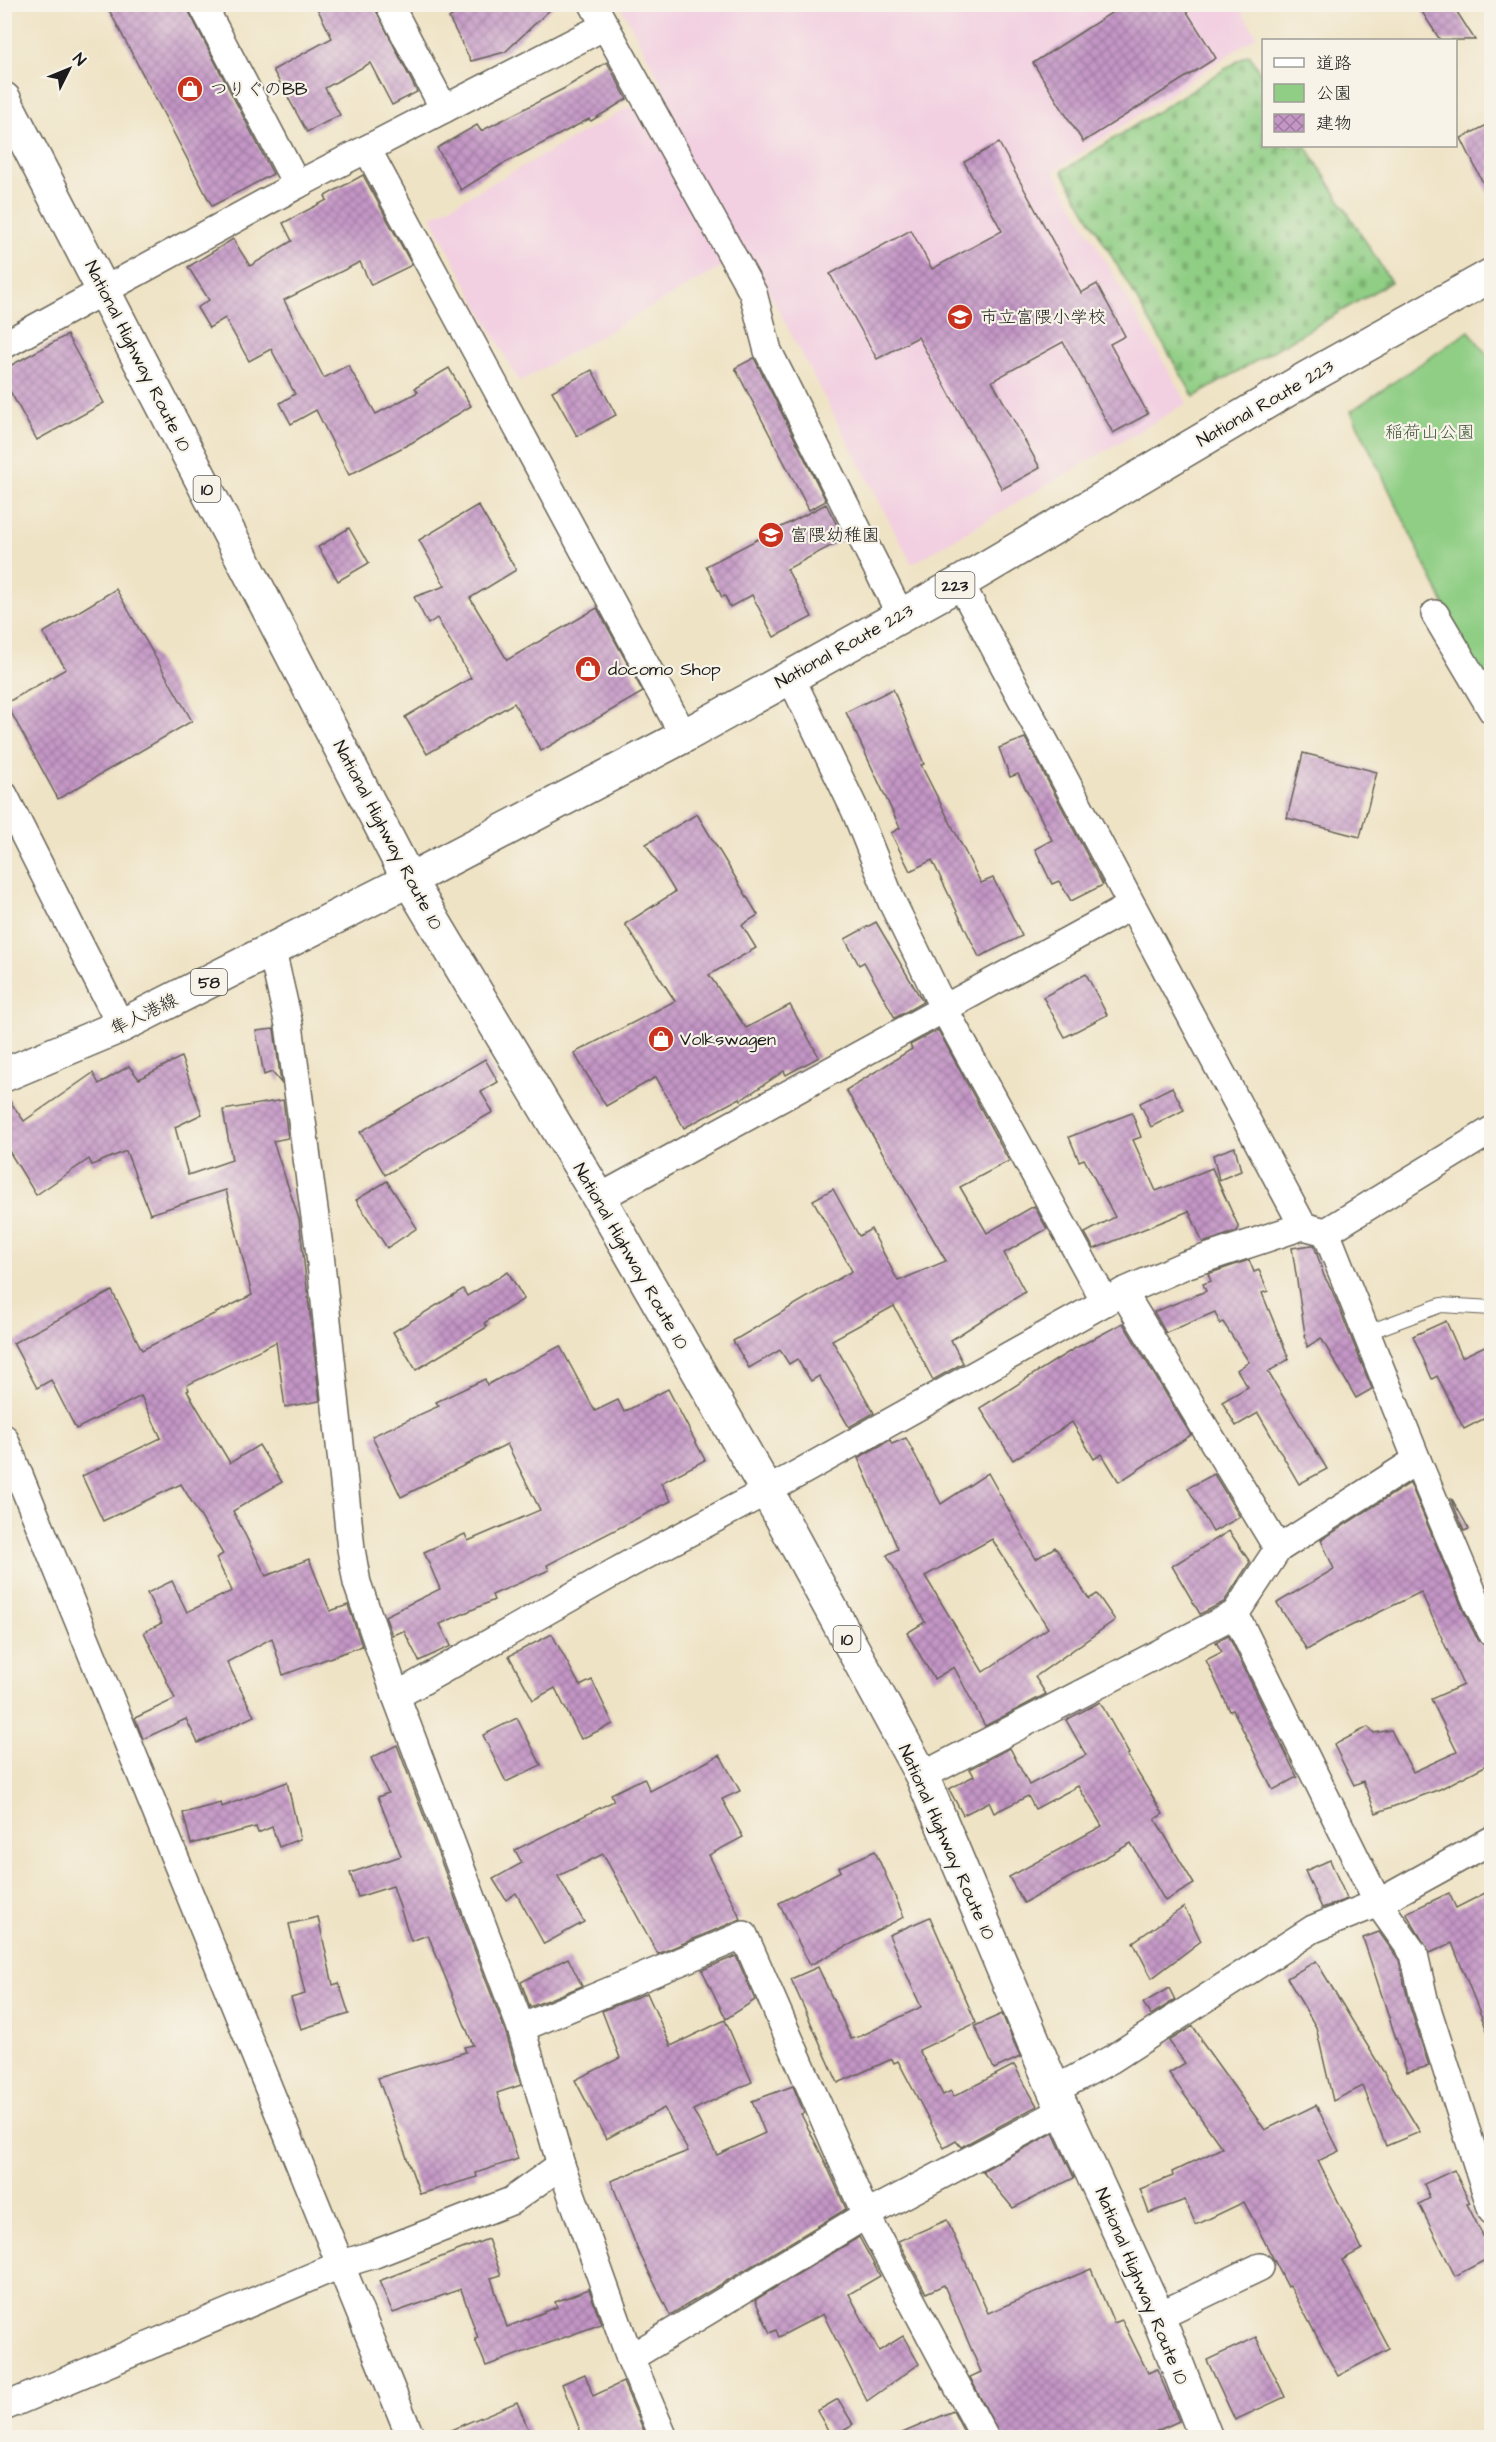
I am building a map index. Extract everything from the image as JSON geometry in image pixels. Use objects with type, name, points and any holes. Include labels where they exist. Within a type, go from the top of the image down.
[{"type":"main road","name":"National Highway Route 10","points":[[4,99],[409,880],[598,1198],[767,1491],[922,1776],[1059,2100],[1158,2316],[1206,2438]]},
{"type":"main road","name":"National Route 223","points":[[409,880],[684,736],[960,582],[1307,378],[1491,275]]},
{"type":"main road","name":"隼人港線","points":[[4,1075],[121,1026],[409,880]]},
{"type":"street","points":[[202,4],[297,185]]},
{"type":"street","points":[[389,4],[444,110]]},
{"type":"street","points":[[4,345],[297,185],[444,110],[599,15],[753,293],[768,351],[900,614]]},
{"type":"street","points":[[367,149],[684,736]]},
{"type":"street","points":[[960,582],[1131,906],[1314,1229],[1366,1333],[1491,1633]]},
{"type":"street","points":[[1436,614],[1491,710]]},
{"type":"street","points":[[790,676],[855,810],[891,900],[944,1009],[1114,1297],[1278,1549]]},
{"type":"street","points":[[4,795],[121,1026]]},
{"type":"street","points":[[598,1198],[1131,906]]},
{"type":"street","points":[[272,951],[289,1025],[318,1243],[357,1583],[396,1696],[521,2028],[561,2164],[630,2358],[664,2438]]},
{"type":"street","points":[[396,1696],[633,1562],[767,1491],[1114,1297],[1185,1265],[1314,1229],[1491,1130]]},
{"type":"street","points":[[4,1438],[411,2438]]},
{"type":"street","points":[[922,1776],[1235,1614],[1278,1549],[1417,1460]]},
{"type":"street","points":[[1235,1614],[1378,1903],[1414,1954],[1424,1999],[1491,2211]]},
{"type":"street","points":[[630,2358],[1059,2100],[1112,2059],[1313,1929],[1378,1903],[1491,1840]]},
{"type":"street","points":[[521,2028],[744,1935],[866,2215],[985,2438]]},
{"type":"street","points":[[4,2407],[342,2264],[375,2254],[511,2201],[561,2164]]},
{"type":"street","points":[[1158,2316],[1260,2267]]},
{"type":"lane","points":[[1366,1333],[1442,1305],[1491,1308]]},
{"type":"shaded area","name":"市立富隈小学校","points":[[1237,4],[1257,36],[1054,171],[1187,403],[912,564],[748,252],[519,382],[431,217],[664,88],[620,5]]},
{"type":"green space","points":[[1249,54],[1262,76],[1262,147],[1307,147],[1391,282],[1194,397],[1062,171]]},
{"type":"green space","name":"稲荷山公園","points":[[1469,331],[1491,360],[1491,701],[1351,411]]},
{"type":"building","name":"つりぐのBB","points":[[106,4],[185,4],[273,174],[212,206]]},
{"type":"building","points":[[315,4],[373,4],[417,92],[392,105],[370,63],[325,88],[340,115],[307,132],[273,70],[332,38]]},
{"type":"building","points":[[469,4],[556,4],[505,52],[471,61],[449,18]]},
{"type":"building","points":[[1125,4],[1182,4],[1216,58],[1083,142],[1033,63]]},
{"type":"building","points":[[1417,4],[1452,4],[1475,40],[1439,39]]},
{"type":"building","points":[[607,62],[627,99],[591,121],[589,119],[501,165],[461,190],[437,148],[477,125],[481,131],[565,88]]},
{"type":"building","points":[[1491,123],[1491,199],[1461,138]]},
{"type":"building","points":[[999,143],[1081,293],[1097,284],[1125,336],[1110,344],[1148,414],[1113,433],[1063,342],[992,381],[1040,468],[1002,489],[918,337],[877,359],[830,274],[911,230],[932,269],[1002,231],[964,162]]},
{"type":"building","points":[[363,175],[412,265],[371,285],[360,262],[284,300],[324,378],[348,365],[376,414],[418,392],[415,388],[449,368],[471,406],[413,442],[349,475],[316,410],[291,424],[280,403],[295,394],[271,349],[249,361],[225,318],[209,328],[197,308],[209,300],[188,267],[233,239],[250,266],[292,241],[283,223],[327,200],[325,196]]},
{"type":"building","points":[[67,335],[104,403],[37,440],[4,380],[4,369]]},
{"type":"building","points":[[754,358],[826,501],[809,510],[735,368]]},
{"type":"building","points":[[592,370],[616,415],[577,436],[552,391]]},
{"type":"building","points":[[826,504],[844,539],[787,569],[812,617],[774,637],[752,595],[730,607],[725,596],[722,597],[706,566]]},
{"type":"building","points":[[478,505],[516,570],[470,598],[507,660],[597,608],[643,692],[541,751],[514,703],[427,754],[405,717],[471,678],[437,618],[428,624],[414,597],[445,586],[419,540]]},
{"type":"building","points":[[349,528],[369,563],[338,581],[318,547]]},
{"type":"building","points":[[116,589],[192,721],[58,799],[6,703],[66,669],[43,633]]},
{"type":"building","points":[[893,689],[924,764],[921,765],[981,883],[993,878],[1022,936],[979,957],[932,860],[910,871],[891,833],[900,828],[846,712]]},
{"type":"building","points":[[1025,738],[1103,885],[1071,901],[1059,881],[1052,884],[1035,849],[1052,840],[1018,774],[1010,777],[999,748]]},
{"type":"building","points":[[1303,753],[1377,772],[1360,837],[1287,818]]},
{"type":"building","points":[[697,814],[758,915],[742,925],[756,948],[709,975],[746,1028],[790,1005],[819,1057],[786,1075],[784,1071],[741,1100],[740,1098],[684,1128],[656,1077],[606,1106],[574,1053],[675,1001],[625,924],[675,892],[646,844]]},
{"type":"building","points":[[876,922],[923,1002],[895,1018],[864,962],[859,965],[845,939]]},
{"type":"building","points":[[1086,974],[1107,1015],[1065,1037],[1043,997]]},
{"type":"building","points":[[274,1029],[281,1083],[272,1072],[264,1075],[256,1031]]},
{"type":"building","points":[[938,1030],[1009,1161],[960,1187],[987,1233],[1034,1206],[1047,1229],[1004,1253],[1025,1292],[951,1340],[963,1363],[933,1380],[894,1306],[832,1340],[874,1413],[849,1427],[819,1376],[811,1381],[797,1359],[789,1364],[780,1350],[749,1368],[733,1341],[852,1271],[813,1200],[833,1189],[859,1236],[871,1229],[898,1281],[946,1261],[846,1090],[912,1049],[910,1045]]},
{"type":"building","points":[[181,1057],[202,1114],[175,1127],[188,1175],[232,1160],[223,1110],[283,1100],[288,1138],[273,1141],[299,1219],[320,1401],[285,1407],[276,1342],[187,1385],[189,1390],[187,1391],[230,1463],[259,1445],[282,1482],[233,1511],[266,1576],[309,1559],[330,1611],[348,1605],[362,1646],[283,1675],[272,1638],[227,1662],[254,1716],[198,1743],[186,1719],[143,1739],[135,1718],[175,1699],[144,1632],[162,1623],[147,1593],[172,1581],[187,1612],[232,1591],[216,1558],[223,1554],[181,1484],[103,1521],[82,1476],[161,1438],[141,1396],[76,1429],[51,1380],[37,1388],[13,1343],[112,1291],[142,1350],[252,1295],[226,1190],[150,1214],[126,1151],[92,1165],[89,1159],[36,1195],[4,1143],[4,1093],[24,1121],[93,1073],[99,1084],[129,1066],[139,1079]]},
{"type":"building","points":[[485,1059],[498,1082],[481,1092],[493,1112],[385,1175],[360,1132]]},
{"type":"building","points":[[1172,1087],[1184,1110],[1151,1127],[1140,1103]]},
{"type":"building","points":[[1132,1113],[1141,1137],[1133,1140],[1156,1191],[1212,1168],[1239,1228],[1237,1231],[1203,1243],[1189,1211],[1094,1249],[1085,1233],[1115,1217],[1084,1159],[1079,1161],[1069,1137]]},
{"type":"building","points":[[1235,1147],[1241,1171],[1219,1180],[1213,1155]]},
{"type":"building","points":[[387,1181],[417,1228],[387,1248],[356,1200]]},
{"type":"building","points":[[1314,1245],[1324,1276],[1372,1389],[1356,1398],[1321,1338],[1307,1347],[1292,1248]]},
{"type":"building","points":[[1249,1260],[1254,1272],[1259,1270],[1268,1291],[1262,1293],[1289,1359],[1268,1372],[1327,1469],[1299,1484],[1258,1413],[1236,1426],[1222,1402],[1248,1387],[1237,1370],[1249,1362],[1223,1322],[1220,1324],[1215,1312],[1166,1333],[1154,1312],[1206,1291],[1203,1284],[1211,1281],[1208,1274]]},
{"type":"building","points":[[508,1272],[524,1299],[484,1323],[487,1327],[416,1370],[393,1332],[463,1289],[467,1296]]},
{"type":"building","points":[[1446,1321],[1462,1357],[1491,1343],[1491,1415],[1464,1429],[1437,1376],[1432,1379],[1413,1336]]},
{"type":"building","points":[[1123,1323],[1191,1435],[1119,1482],[1102,1454],[1094,1459],[1072,1422],[1013,1460],[980,1408],[1072,1350]]},
{"type":"building","points":[[560,1346],[595,1411],[618,1400],[624,1412],[668,1389],[705,1460],[661,1483],[671,1501],[547,1565],[549,1570],[492,1595],[494,1600],[440,1624],[451,1646],[419,1661],[404,1631],[392,1635],[385,1616],[440,1589],[424,1552],[465,1534],[468,1541],[540,1510],[507,1444],[401,1497],[372,1436],[439,1406],[436,1402],[485,1379],[487,1385]]},
{"type":"building","points":[[906,1438],[941,1504],[988,1473],[1036,1559],[1055,1547],[1089,1599],[1097,1594],[1115,1620],[1035,1677],[1046,1694],[985,1726],[954,1667],[934,1679],[907,1633],[925,1622],[887,1555],[898,1549],[858,1458],[890,1440],[892,1444]],"holes":[[[992,1539],[1048,1628],[983,1672],[925,1576]]]},
{"type":"building","points":[[1214,1474],[1240,1517],[1213,1532],[1188,1488]]},
{"type":"building","points":[[1410,1483],[1464,1612],[1478,1640],[1487,1647],[1491,1658],[1491,1763],[1440,1789],[1376,1813],[1363,1781],[1354,1785],[1334,1745],[1368,1727],[1374,1733],[1391,1730],[1413,1772],[1457,1752],[1431,1699],[1463,1685],[1421,1592],[1330,1636],[1307,1650],[1277,1603],[1334,1569],[1321,1540]]},
{"type":"building","points":[[1452,1499],[1469,1529],[1464,1531]]},
{"type":"building","points":[[1229,1531],[1250,1562],[1224,1602],[1200,1614],[1172,1566]]},
{"type":"building","points":[[552,1634],[580,1686],[592,1680],[613,1724],[581,1739],[555,1688],[533,1700],[509,1656]]},
{"type":"building","points":[[1228,1635],[1297,1777],[1273,1790],[1233,1710],[1230,1711],[1206,1660],[1222,1652],[1216,1642]]},
{"type":"building","points":[[1100,1702],[1129,1754],[1127,1755],[1163,1814],[1155,1819],[1194,1884],[1165,1901],[1131,1843],[1024,1903],[1009,1877],[1102,1826],[1078,1786],[1035,1809],[1028,1796],[994,1813],[989,1802],[963,1815],[949,1789],[974,1776],[970,1769],[1010,1748],[1029,1785],[1086,1755],[1066,1720]]},
{"type":"building","points":[[517,1718],[541,1765],[506,1782],[483,1735]]},
{"type":"building","points":[[397,1745],[506,2033],[521,2085],[497,2093],[518,2159],[476,2173],[477,2177],[420,2194],[378,2078],[466,2052],[464,2047],[473,2045],[428,1935],[411,1941],[393,1886],[358,1897],[350,1873],[401,1856],[378,1797],[388,1793],[371,1758]]},
{"type":"building","points":[[720,1755],[740,1791],[722,1799],[743,1837],[709,1855],[741,1919],[658,1954],[603,1854],[558,1876],[584,1922],[544,1944],[516,1893],[506,1900],[493,1879],[522,1863],[515,1850],[614,1801],[611,1794],[644,1778],[650,1791]]},
{"type":"building","points":[[287,1782],[300,1839],[279,1847],[272,1827],[258,1833],[256,1827],[191,1844],[183,1813],[221,1803],[222,1807]]},
{"type":"building","points":[[875,1851],[904,1917],[810,1965],[779,1903],[841,1871],[839,1867]]},
{"type":"building","points":[[1330,1860],[1347,1899],[1322,1908],[1305,1871]]},
{"type":"building","points":[[1491,1890],[1490,2038],[1452,1943],[1430,1953],[1406,1913],[1449,1893],[1456,1908]]},
{"type":"building","points":[[1184,1907],[1201,1941],[1152,1978],[1133,1942]]},
{"type":"building","points":[[318,1917],[333,1985],[339,1983],[349,2014],[301,2029],[291,1998],[305,1994],[289,1924]]},
{"type":"building","points":[[930,1917],[976,2023],[919,2050],[943,2095],[951,2091],[953,2097],[1014,2065],[1037,2106],[961,2147],[956,2141],[944,2148],[898,2061],[894,2063],[892,2059],[838,2083],[791,1979],[818,1967],[851,2039],[861,2036],[921,2007],[889,1935]]},
{"type":"building","points":[[1379,1932],[1399,1960],[1409,2004],[1429,2066],[1407,2072],[1363,1938]]},
{"type":"building","points":[[736,1956],[755,2000],[726,2019],[702,1970]]},
{"type":"building","points":[[568,1958],[582,1986],[530,2007],[521,1982]]},
{"type":"building","points":[[1316,1961],[1420,2132],[1386,2146],[1363,2086],[1333,2101],[1316,2027],[1287,1978]]},
{"type":"building","points":[[1169,1988],[1175,2000],[1151,2015],[1143,2003]]},
{"type":"building","points":[[647,1993],[671,2046],[725,2020],[752,2082],[693,2110],[717,2155],[765,2133],[752,2101],[793,2086],[804,2113],[801,2114],[846,2209],[670,2315],[637,2248],[611,2181],[688,2151],[664,2108],[606,2139],[575,2080],[620,2058],[602,2011]]},
{"type":"building","points":[[1002,2014],[1020,2057],[994,2069],[975,2026]]},
{"type":"building","points":[[1193,2026],[1201,2041],[1265,2130],[1316,2105],[1339,2151],[1318,2161],[1362,2249],[1342,2260],[1389,2349],[1338,2376],[1244,2202],[1196,2225],[1185,2200],[1149,2213],[1140,2189],[1173,2176],[1172,2172],[1222,2148],[1169,2073],[1185,2063],[1169,2041]]},
{"type":"building","points":[[1053,2133],[1074,2178],[1013,2208],[982,2171]]},
{"type":"building","points":[[1454,2170],[1470,2203],[1467,2204],[1491,2252],[1491,2257],[1455,2276],[1419,2204],[1430,2198],[1424,2184]]},
{"type":"building","points":[[947,2220],[988,2313],[1091,2269],[1114,2323],[1122,2320],[1148,2373],[1157,2369],[1179,2421],[1141,2438],[1001,2438],[970,2377],[981,2372],[944,2285],[926,2293],[898,2241]]},
{"type":"building","points":[[859,2237],[880,2276],[849,2294],[879,2351],[903,2336],[919,2364],[867,2401],[823,2314],[779,2337],[776,2330],[770,2333],[755,2300]]},
{"type":"building","points":[[488,2239],[501,2275],[491,2278],[507,2327],[557,2307],[555,2302],[589,2289],[601,2324],[486,2366],[475,2339],[478,2338],[461,2289],[393,2313],[379,2281]]},
{"type":"building","points":[[1256,2337],[1285,2397],[1235,2420],[1207,2360]]},
{"type":"building","points":[[585,2374],[593,2396],[623,2382],[647,2438],[583,2438],[562,2384]]},
{"type":"building","points":[[838,2399],[853,2424],[832,2437],[817,2411]]},
{"type":"building","points":[[517,2402],[532,2438],[434,2438],[434,2437]]},
{"type":"building","points":[[953,2411],[967,2438],[891,2438]]},
{"type":"place","name":"つりぐのBB","points":[[190,89]]},
{"type":"place","name":"市立富隈小学校","points":[[960,317]]},
{"type":"place","name":"富隈幼稚園","points":[[771,535]]},
{"type":"place","name":"docomo Shop","points":[[588,669]]},
{"type":"place","name":"Volkswagen","points":[[661,1039]]}]
